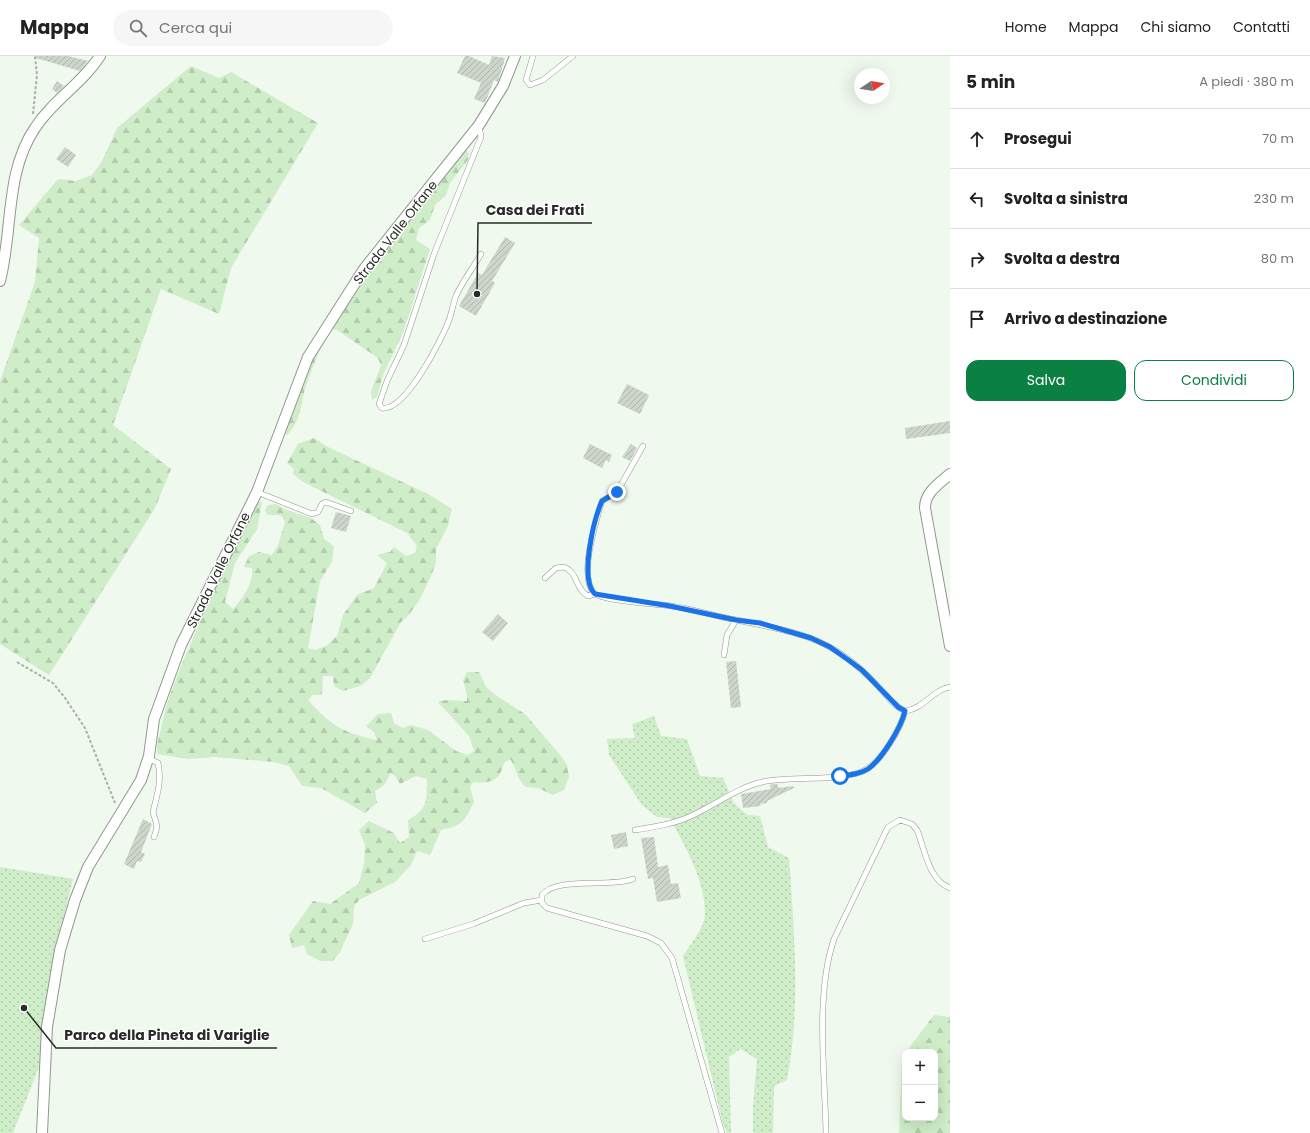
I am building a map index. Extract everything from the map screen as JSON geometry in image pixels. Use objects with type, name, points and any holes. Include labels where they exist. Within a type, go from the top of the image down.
[{"type":"street","points":[[0,280],[8,244],[14,177],[23,147],[35,127],[52,105],[90,71],[100,56]]},
{"type":"street","name":"Strada Valle Orfane","points":[[42,1133],[47,1027],[60,950],[75,900],[88,867],[141,780],[148,758],[154,718],[181,646],[257,492],[308,357],[364,268],[479,126],[503,86],[515,56]]},
{"type":"street","points":[[950,474],[928,494],[925,500],[925,508],[950,646]]},
{"type":"lane","points":[[533,56],[526,76],[526,80],[530,85],[543,80],[573,56]]},
{"type":"lane","points":[[479,126],[482,137],[434,254],[404,345],[381,395],[379,404],[382,408],[392,407],[410,390],[439,343],[449,320],[456,296],[481,254]]},
{"type":"lane","points":[[595,594],[590,588],[587,566],[600,507],[602,501],[617,492],[643,446]]},
{"type":"lane","points":[[257,492],[312,514],[318,512],[322,504],[326,502],[351,511]]},
{"type":"lane","points":[[545,578],[556,568],[564,567],[572,572],[582,593],[588,596],[595,594],[670,606],[736,620],[760,623],[811,638],[830,647],[862,670],[898,707],[905,711],[915,709],[938,692],[950,687]]},
{"type":"lane","points":[[724,655],[727,635],[736,620]]},
{"type":"lane","points":[[635,830],[690,817],[740,789],[760,782],[780,778],[851,775],[867,769],[884,752],[899,728],[905,711]]},
{"type":"lane","points":[[148,758],[158,763],[160,775],[160,788],[153,812],[157,821],[157,828],[154,837]]},
{"type":"lane","points":[[826,1133],[824,992],[828,956],[834,939],[888,827],[900,820],[912,824],[917,830],[935,876],[942,884],[950,888]]},
{"type":"lane","points":[[633,879],[619,883],[557,886],[545,891],[542,894],[542,900],[544,906],[548,908],[647,936],[661,943],[668,949],[678,975],[722,1133]]},
{"type":"lane","points":[[425,939],[473,924],[524,903],[542,900]]},
{"type":"path","points":[[35,127],[33,118],[37,75],[36,56]]},
{"type":"path","points":[[17,662],[53,684],[65,698],[84,728],[112,799],[122,812]]},
{"type":"green space","points":[[191,66],[219,78],[231,72],[318,123],[231,268],[219,314],[161,289],[113,425],[171,469],[155,508],[49,675],[0,644],[0,381],[35,282],[39,238],[19,225],[58,179],[76,181],[92,175],[102,161],[117,128]]},
{"type":"green space","points":[[465,150],[469,153],[468,160],[450,183],[446,195],[435,205],[430,220],[419,228],[416,240],[430,249],[403,333],[383,375],[377,397],[372,400],[371,391],[381,366],[378,358],[337,330],[332,329],[312,368],[297,421],[287,435],[284,434],[308,369],[329,329],[366,276]]},
{"type":"green space","points":[[314,438],[328,447],[428,494],[452,509],[448,526],[436,549],[436,563],[420,599],[408,616],[401,622],[370,678],[362,685],[343,691],[334,686],[333,676],[323,676],[322,695],[313,695],[308,700],[331,722],[346,731],[377,740],[374,732],[366,726],[378,714],[391,713],[394,723],[403,728],[411,725],[428,730],[456,751],[468,755],[474,751],[469,736],[438,702],[448,700],[467,701],[467,694],[463,680],[467,672],[479,672],[486,687],[525,714],[561,756],[567,765],[569,777],[564,790],[553,795],[538,788],[526,787],[519,778],[510,759],[504,763],[500,774],[494,780],[489,782],[474,782],[470,786],[474,802],[462,822],[441,830],[430,855],[417,851],[411,865],[395,882],[359,900],[354,906],[353,924],[340,952],[333,961],[320,961],[307,954],[304,945],[292,948],[289,935],[313,901],[330,904],[359,883],[364,864],[365,845],[359,830],[369,821],[394,833],[400,843],[409,837],[408,820],[420,812],[423,808],[427,793],[427,779],[416,776],[400,784],[391,773],[384,785],[375,791],[377,803],[365,813],[321,788],[302,786],[289,766],[274,762],[215,757],[188,759],[157,754],[157,745],[167,703],[179,671],[209,601],[257,502],[262,502],[257,529],[235,563],[225,602],[233,609],[250,585],[252,568],[244,567],[249,556],[259,552],[272,555],[278,545],[285,522],[281,515],[267,515],[265,510],[268,505],[276,504],[287,510],[311,518],[320,525],[324,539],[334,546],[332,562],[320,581],[308,648],[315,650],[326,646],[337,636],[343,615],[357,595],[374,588],[387,563],[377,555],[390,552],[394,547],[406,556],[415,553],[417,546],[407,533],[303,482],[293,474],[294,469],[287,463],[298,444]]},
{"type":"green space","points":[[654,716],[661,736],[687,739],[700,776],[723,778],[734,803],[747,815],[760,816],[768,847],[789,858],[795,969],[794,1025],[787,1080],[774,1086],[773,1133],[753,1133],[753,1106],[757,1059],[740,1049],[729,1057],[731,1133],[727,1133],[723,1124],[683,956],[702,925],[705,915],[702,890],[698,877],[688,852],[670,818],[657,817],[642,805],[609,755],[607,739],[635,738],[632,724]]},
{"type":"green space","points":[[0,867],[73,879],[56,949],[39,1067],[13,1133],[0,1133]]},
{"type":"green space","points":[[934,1015],[950,1017],[950,1133],[899,1133],[902,1057],[902,1121],[938,1121],[938,1049],[908,1049]]},
{"type":"building","points":[[36,56],[68,56],[88,61],[80,71],[36,58]]},
{"type":"building","points":[[465,56],[469,56],[489,65],[492,56],[505,58],[498,82],[494,80],[485,103],[474,99],[481,83],[457,73]]},
{"type":"building","points":[[57,81],[64,86],[57,93],[52,89]]},
{"type":"building","points":[[65,147],[76,155],[68,167],[56,159]]},
{"type":"building","points":[[505,237],[515,243],[492,281],[495,283],[476,316],[459,306],[478,273],[482,275]]},
{"type":"building","points":[[627,384],[649,395],[640,414],[617,403]]},
{"type":"building","points":[[950,421],[950,433],[906,439],[905,428]]},
{"type":"building","points":[[590,444],[612,455],[609,462],[606,460],[602,468],[583,458]]},
{"type":"building","points":[[631,444],[637,448],[630,461],[622,457]]},
{"type":"building","points":[[336,512],[351,516],[346,532],[331,528]]},
{"type":"building","points":[[498,614],[508,623],[493,641],[482,632]]},
{"type":"building","points":[[736,661],[741,707],[731,708],[726,662]]},
{"type":"building","points":[[777,784],[779,788],[793,786],[794,788],[767,801],[767,803],[760,804],[761,806],[743,808],[741,794],[771,789],[770,785]]},
{"type":"building","points":[[143,819],[152,824],[141,852],[145,854],[141,862],[137,861],[134,869],[124,864]]},
{"type":"building","points":[[626,832],[628,846],[614,849],[611,835]]},
{"type":"building","points":[[654,837],[658,867],[668,865],[671,884],[678,883],[681,898],[657,902],[653,878],[648,879],[641,838]]},
{"type":"place","name":"Casa dei Frati","points":[[477,294]]},
{"type":"place","name":"Parco della Pineta di Variglie","points":[[24,1008]]},
{"type":"route","points":[[617,492],[612,497],[602,501],[593,533],[587,566],[588,580],[593,593],[604,597],[701,611],[736,620],[760,623],[811,638],[830,647],[862,670],[898,707],[905,711],[899,728],[884,752],[874,764],[859,773],[840,776]]}]
